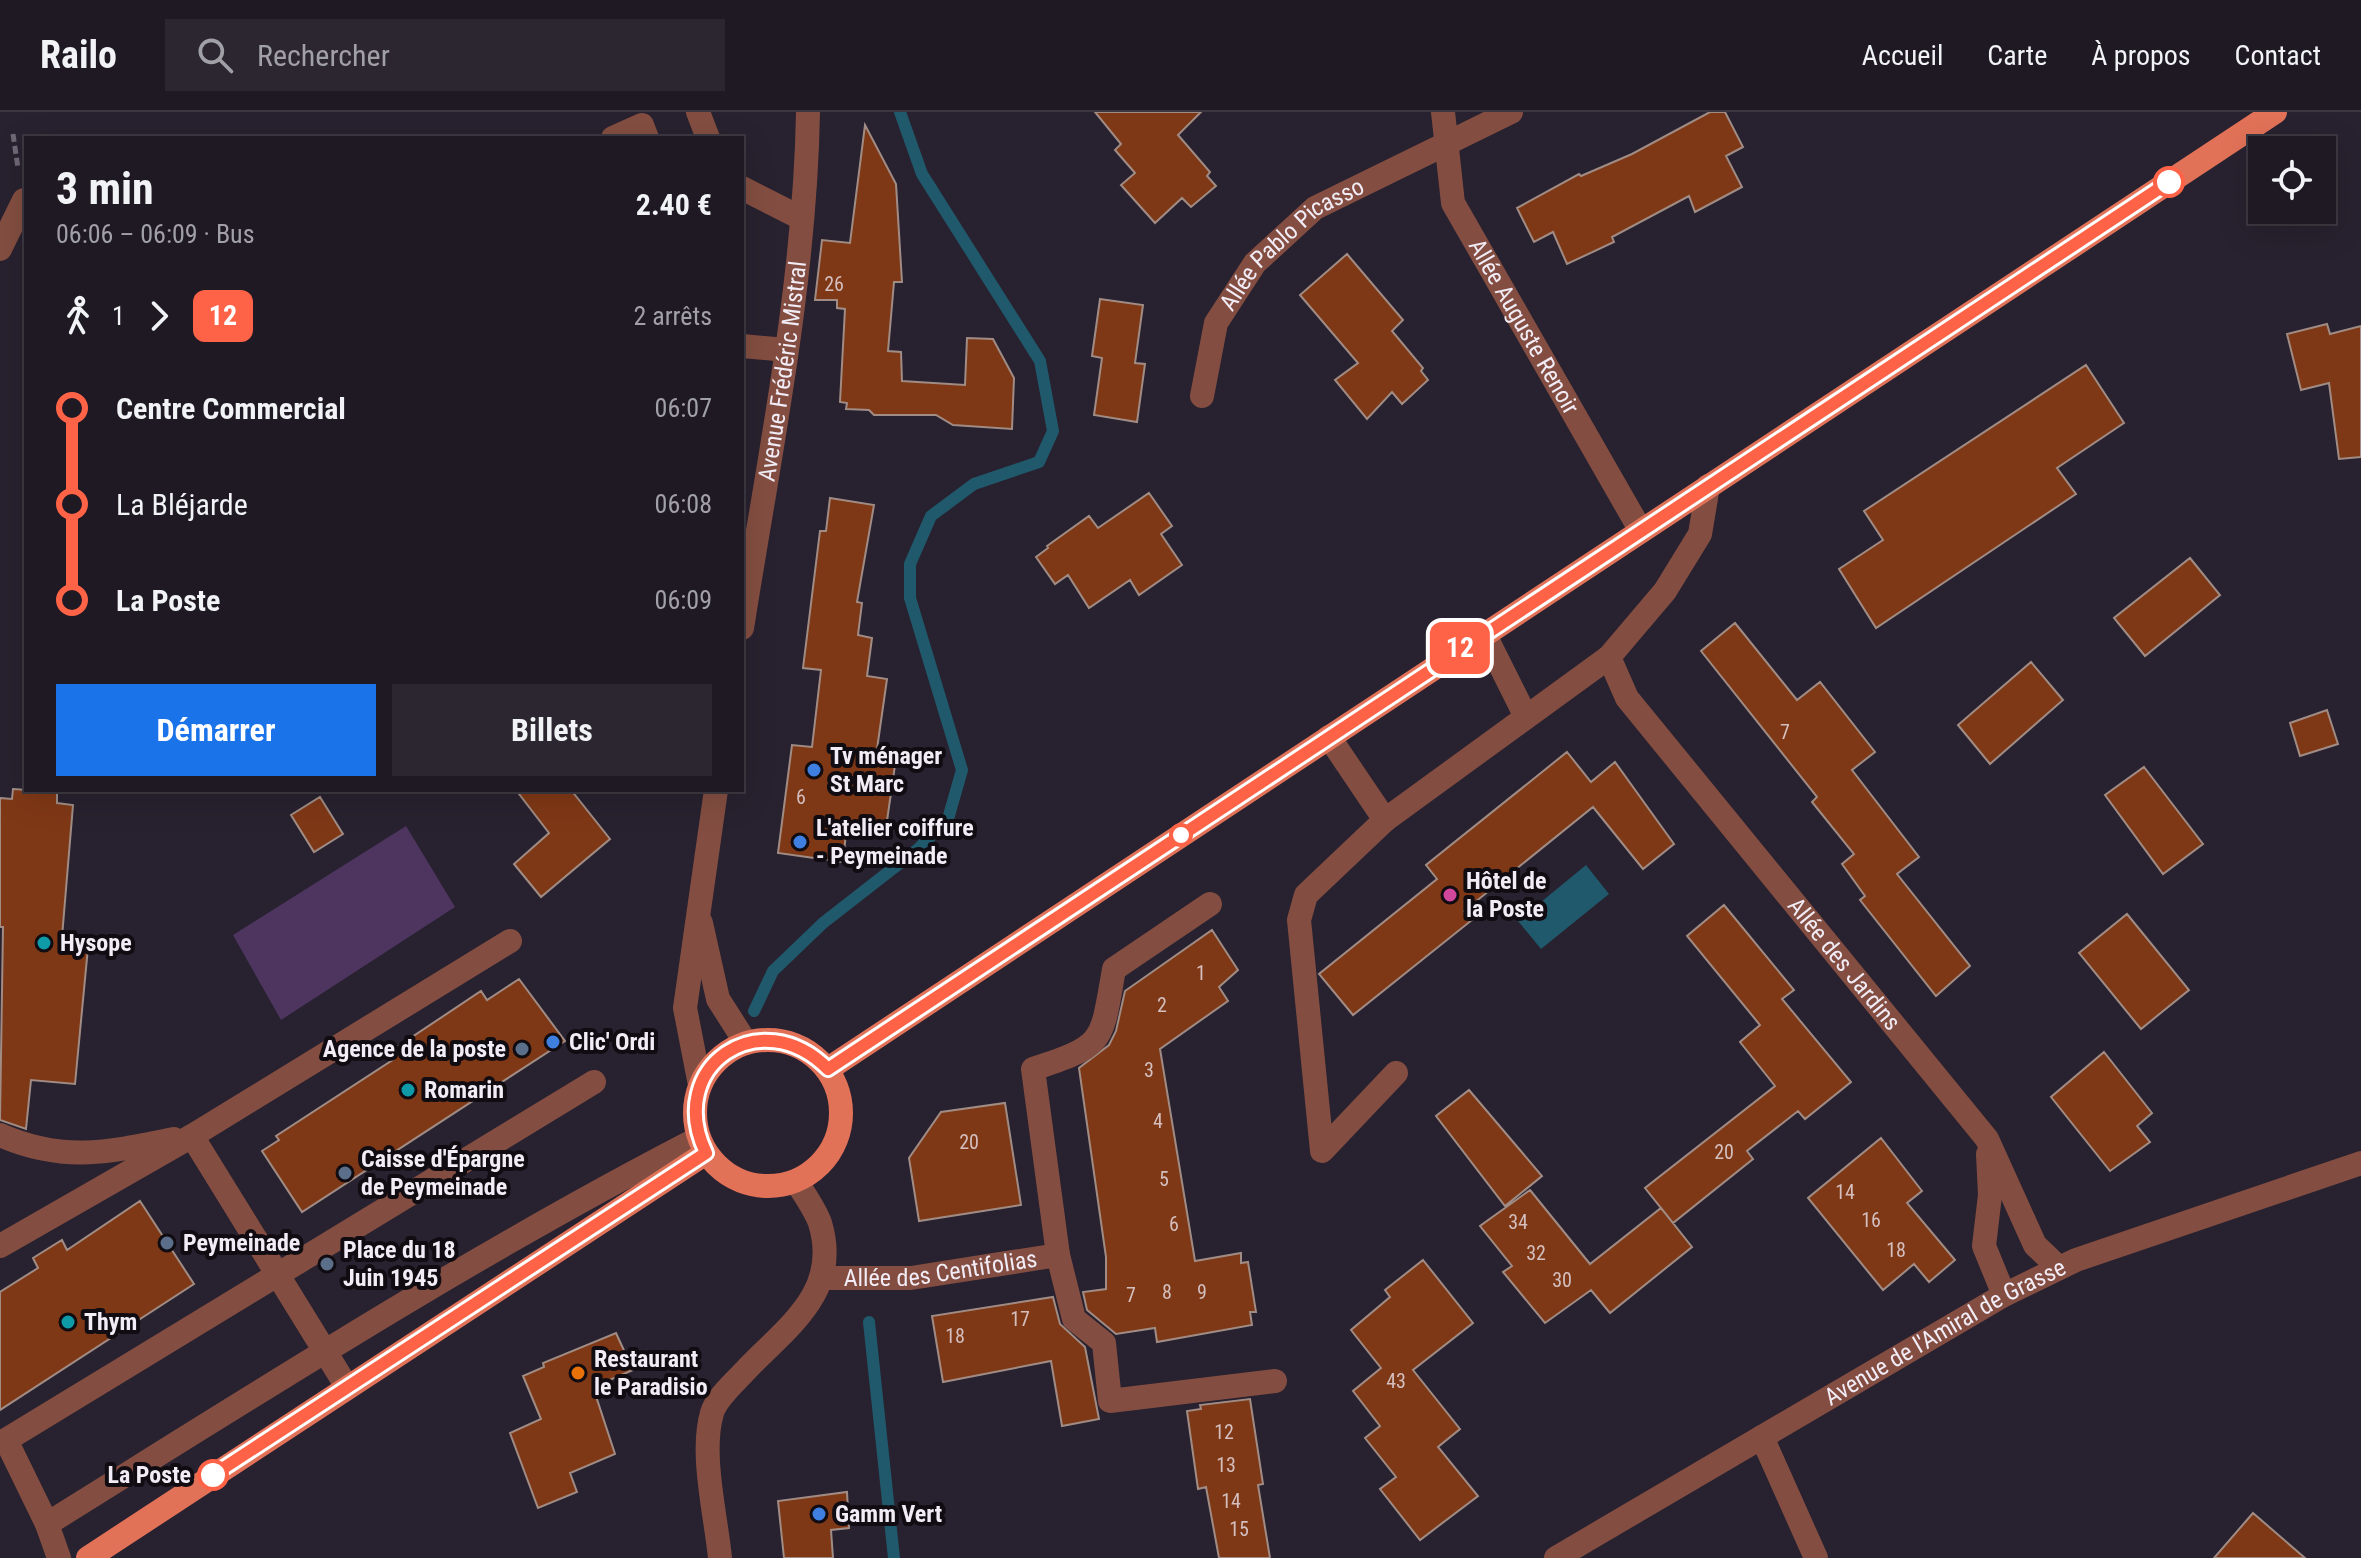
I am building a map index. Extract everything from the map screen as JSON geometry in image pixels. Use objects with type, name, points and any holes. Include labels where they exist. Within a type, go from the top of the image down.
[{"type":"main road","points":[[828,1069],[2275,112]]},
{"type":"main road","points":[[769,1039],[791,1043],[812,1053],[828,1069],[838,1089],[842,1111],[839,1133],[823,1161],[796,1181],[772,1186],[746,1183],[723,1171],[702,1145],[694,1120],[700,1085],[718,1059],[746,1043],[769,1039]]},
{"type":"main road","points":[[88,1558],[347,1387],[702,1145]]},
{"type":"street","points":[[698,112],[707,136]]},
{"type":"street","name":"Avenue Frédéric Mistral","points":[[744,615],[786,350],[801,218],[808,112]]},
{"type":"street","name":"Allée Auguste Renoir","points":[[1443,112],[1453,203],[1641,531]]},
{"type":"street","name":"Allée Pablo Picasso","points":[[1202,396],[1216,323],[1255,263],[1315,208],[1511,112]]},
{"type":"street","points":[[617,136],[642,125],[646,136]]},
{"type":"street","points":[[744,189],[801,218]]},
{"type":"street","points":[[0,249],[24,200]]},
{"type":"street","points":[[744,346],[786,350]]},
{"type":"street","points":[[1396,1073],[1322,1151],[1299,920],[1306,895],[1385,820],[1609,657],[1665,591],[1700,534],[1708,486]]},
{"type":"street","points":[[1484,633],[1526,717]]},
{"type":"street","name":"Allée des Jardins","points":[[1609,657],[1627,698],[1987,1139],[2035,1245],[2059,1268]]},
{"type":"street","points":[[1329,737],[1385,820]]},
{"type":"street","points":[[700,1085],[685,1008],[716,792]]},
{"type":"street","name":"Allée des Centifolias","points":[[1210,904],[1114,969],[1104,1028],[1084,1052],[1033,1069],[1058,1255],[1074,1319],[1104,1343],[1110,1401],[1275,1381]]},
{"type":"street","points":[[698,907],[718,999],[746,1043]]},
{"type":"street","points":[[0,1246],[192,1136],[510,941]]},
{"type":"street","points":[[59,1558],[47,1524],[3,1435],[276,1275],[594,1082]]},
{"type":"street","points":[[0,1135],[28,1148],[98,1155],[192,1136]]},
{"type":"street","points":[[192,1136],[347,1387]]},
{"type":"street","points":[[1987,1139],[1990,1195],[1984,1246],[2004,1295]]},
{"type":"street","points":[[47,1524],[324,1351],[619,1179],[702,1145]]},
{"type":"street","name":"Avenue de l'Amiral de Grasse","points":[[1556,1558],[2004,1295],[2059,1268],[2361,1163]]},
{"type":"street","points":[[720,1558],[709,1462],[712,1411],[738,1378],[817,1296],[826,1257],[820,1222],[796,1181]]},
{"type":"street","name":"Allée des Centifolias","points":[[821,1278],[911,1278],[1058,1255]]},
{"type":"street","points":[[1762,1437],[1816,1558]]},
{"type":"shaded area","points":[[406,826],[455,907],[281,1020],[233,935]]},
{"type":"water","points":[[1586,865],[1609,894],[1541,949],[1518,921]]},
{"type":"building","points":[[1095,112],[1201,112],[1178,135],[1210,172],[1207,176],[1216,186],[1191,207],[1182,198],[1155,223],[1121,185],[1135,173],[1115,150],[1121,144]]},
{"type":"building","points":[[1710,112],[1725,112],[1743,147],[1726,156],[1742,187],[1695,212],[1689,196],[1612,237],[1614,242],[1567,264],[1553,232],[1534,242],[1517,208],[1579,174],[1581,176],[1632,154]]},
{"type":"building","points":[[865,125],[896,184],[902,282],[894,282],[888,351],[901,352],[902,381],[965,385],[967,338],[993,339],[1014,378],[1012,429],[953,425],[936,415],[874,415],[869,410],[846,409],[847,403],[840,402],[845,309],[837,308],[837,300],[815,300],[822,240],[850,243]]},
{"type":"building","points":[[1347,254],[1403,320],[1392,331],[1423,368],[1421,371],[1428,380],[1402,404],[1392,392],[1367,419],[1335,380],[1358,363],[1300,295]]},
{"type":"building","points":[[1100,299],[1143,305],[1135,363],[1145,364],[1137,422],[1094,415],[1102,358],[1092,356]]},
{"type":"building","points":[[2327,324],[2330,334],[2361,326],[2361,457],[2339,459],[2329,383],[2301,390],[2287,334]]},
{"type":"building","points":[[2086,365],[2124,423],[2057,468],[2076,494],[1876,628],[1839,569],[1883,540],[1864,511]]},
{"type":"building","points":[[1149,493],[1172,526],[1161,534],[1182,565],[1139,595],[1130,580],[1089,608],[1068,575],[1055,584],[1036,557],[1047,546],[1089,516],[1098,528]]},
{"type":"building","points":[[830,498],[874,505],[857,602],[862,603],[858,635],[872,638],[867,676],[887,679],[876,756],[896,758],[886,828],[847,823],[843,862],[778,853],[792,745],[812,747],[821,670],[803,668],[820,531],[826,531]]},
{"type":"building","points":[[2190,558],[2220,595],[2145,656],[2114,618]]},
{"type":"building","points":[[1735,623],[1797,700],[1820,682],[1875,752],[1852,770],[1919,857],[1897,874],[1970,966],[1936,996],[1860,900],[1865,896],[1842,864],[1854,854],[1812,802],[1817,797],[1701,651]]},
{"type":"building","points":[[2031,662],[2063,700],[1990,764],[1958,725]]},
{"type":"building","points":[[2327,710],[2338,744],[2300,756],[2290,723]]},
{"type":"building","points":[[1567,752],[1591,782],[1615,762],[1674,844],[1643,869],[1593,807],[1464,911],[1472,920],[1353,1015],[1319,974],[1437,879],[1426,865]]},
{"type":"building","points":[[2144,767],[2203,844],[2163,874],[2105,795]]},
{"type":"building","name":"Hysope","points":[[13,789],[57,792],[57,803],[73,805],[62,937],[89,937],[75,1084],[31,1080],[26,1129],[0,1120],[3,927],[0,927],[0,798],[12,799]]},
{"type":"building","points":[[518,792],[573,792],[610,839],[541,897],[514,864],[549,833]]},
{"type":"building","points":[[320,797],[343,834],[314,852],[291,815]]},
{"type":"building","points":[[1724,905],[1794,990],[1782,999],[1851,1082],[1805,1119],[1798,1111],[1747,1151],[1753,1159],[1673,1223],[1645,1188],[1775,1086],[1740,1042],[1760,1025],[1687,936]]},
{"type":"building","points":[[2127,914],[2189,990],[2141,1029],[2079,953]]},
{"type":"building","points":[[1212,930],[1238,970],[1219,987],[1228,1001],[1160,1049],[1195,1261],[1241,1253],[1241,1263],[1248,1262],[1256,1312],[1250,1312],[1252,1325],[1157,1342],[1155,1328],[1116,1334],[1087,1310],[1083,1292],[1106,1289],[1106,1257],[1079,1068],[1109,1045],[1116,1031],[1125,991]]},
{"type":"building","name":"Romarin","points":[[519,979],[565,1041],[302,1212],[262,1151],[279,1140],[276,1136],[394,1059],[391,1051],[481,991],[487,1000]]},
{"type":"building","points":[[2104,1052],[2152,1113],[2137,1126],[2150,1142],[2110,1171],[2051,1097]]},
{"type":"building","points":[[1469,1090],[1542,1176],[1505,1206],[1436,1116]]},
{"type":"building","points":[[1005,1103],[1021,1205],[919,1221],[909,1158],[941,1112]]},
{"type":"building","points":[[1881,1138],[1922,1191],[1907,1203],[1955,1260],[1929,1282],[1914,1264],[1883,1290],[1808,1198]]},
{"type":"building","points":[[1530,1190],[1590,1264],[1661,1208],[1692,1247],[1610,1313],[1591,1290],[1545,1323],[1503,1272],[1512,1266],[1480,1226]]},
{"type":"building","name":"Thym","points":[[140,1201],[194,1284],[0,1410],[0,1292],[38,1268],[33,1258],[62,1240],[67,1250]]},
{"type":"building","points":[[1423,1260],[1473,1323],[1413,1370],[1460,1429],[1438,1447],[1478,1496],[1420,1540],[1380,1489],[1396,1477],[1365,1438],[1380,1426],[1353,1391],[1381,1368],[1351,1330],[1390,1297],[1385,1290]]},
{"type":"building","points":[[1053,1297],[1060,1324],[1085,1347],[1099,1419],[1062,1426],[1051,1361],[943,1382],[932,1316]]},
{"type":"building","points":[[616,1333],[633,1370],[593,1387],[615,1454],[570,1473],[577,1492],[538,1508],[510,1433],[541,1419],[523,1376],[544,1367],[543,1363]]},
{"type":"building","points":[[1250,1399],[1263,1484],[1258,1485],[1270,1558],[1219,1558],[1206,1487],[1198,1489],[1187,1411],[1201,1409],[1200,1405]]},
{"type":"building","name":"Gamm Vert","points":[[847,1492],[849,1528],[831,1530],[833,1558],[784,1558],[778,1501]]},
{"type":"building","points":[[2253,1513],[2305,1558],[2214,1558]]},
{"type":"waterway","points":[[754,1011],[773,971],[823,923],[918,849],[948,819],[962,770],[910,598],[910,564],[931,516],[974,484],[1039,462],[1053,431],[1040,361],[922,174],[900,112]]},
{"type":"waterway","points":[[869,1322],[894,1558]]},
{"type":"bus line","name":"12","points":[[213,1475],[706,1153],[694,1120],[695,1103],[710,1066],[726,1052],[746,1043],[769,1039],[791,1043],[812,1053],[828,1069],[2169,182]]},
{"type":"place","name":"Tv ménager St Marc","points":[[814,770]]},
{"type":"place","name":"L'atelier coiffure - Peymeinade","points":[[800,842]]},
{"type":"place","name":"Hôtel de la Poste","points":[[1450,895]]},
{"type":"place","name":"Hysope","points":[[44,943]]},
{"type":"place","name":"Clic' Ordi","points":[[553,1042]]},
{"type":"place","name":"Agence de la poste","points":[[522,1049]]},
{"type":"place","name":"Romarin","points":[[408,1090]]},
{"type":"place","name":"Caisse d'Épargne de Peymeinade","points":[[345,1173]]},
{"type":"place","name":"Peymeinade","points":[[167,1243]]},
{"type":"place","name":"Place du 18 Juin 1945","points":[[327,1264]]},
{"type":"place","name":"Thym","points":[[68,1322]]},
{"type":"place","name":"Restaurant le Paradisio","points":[[578,1373]]},
{"type":"place","name":"La Poste","points":[[213,1475]]},
{"type":"place","name":"Gamm Vert","points":[[819,1514]]}]
